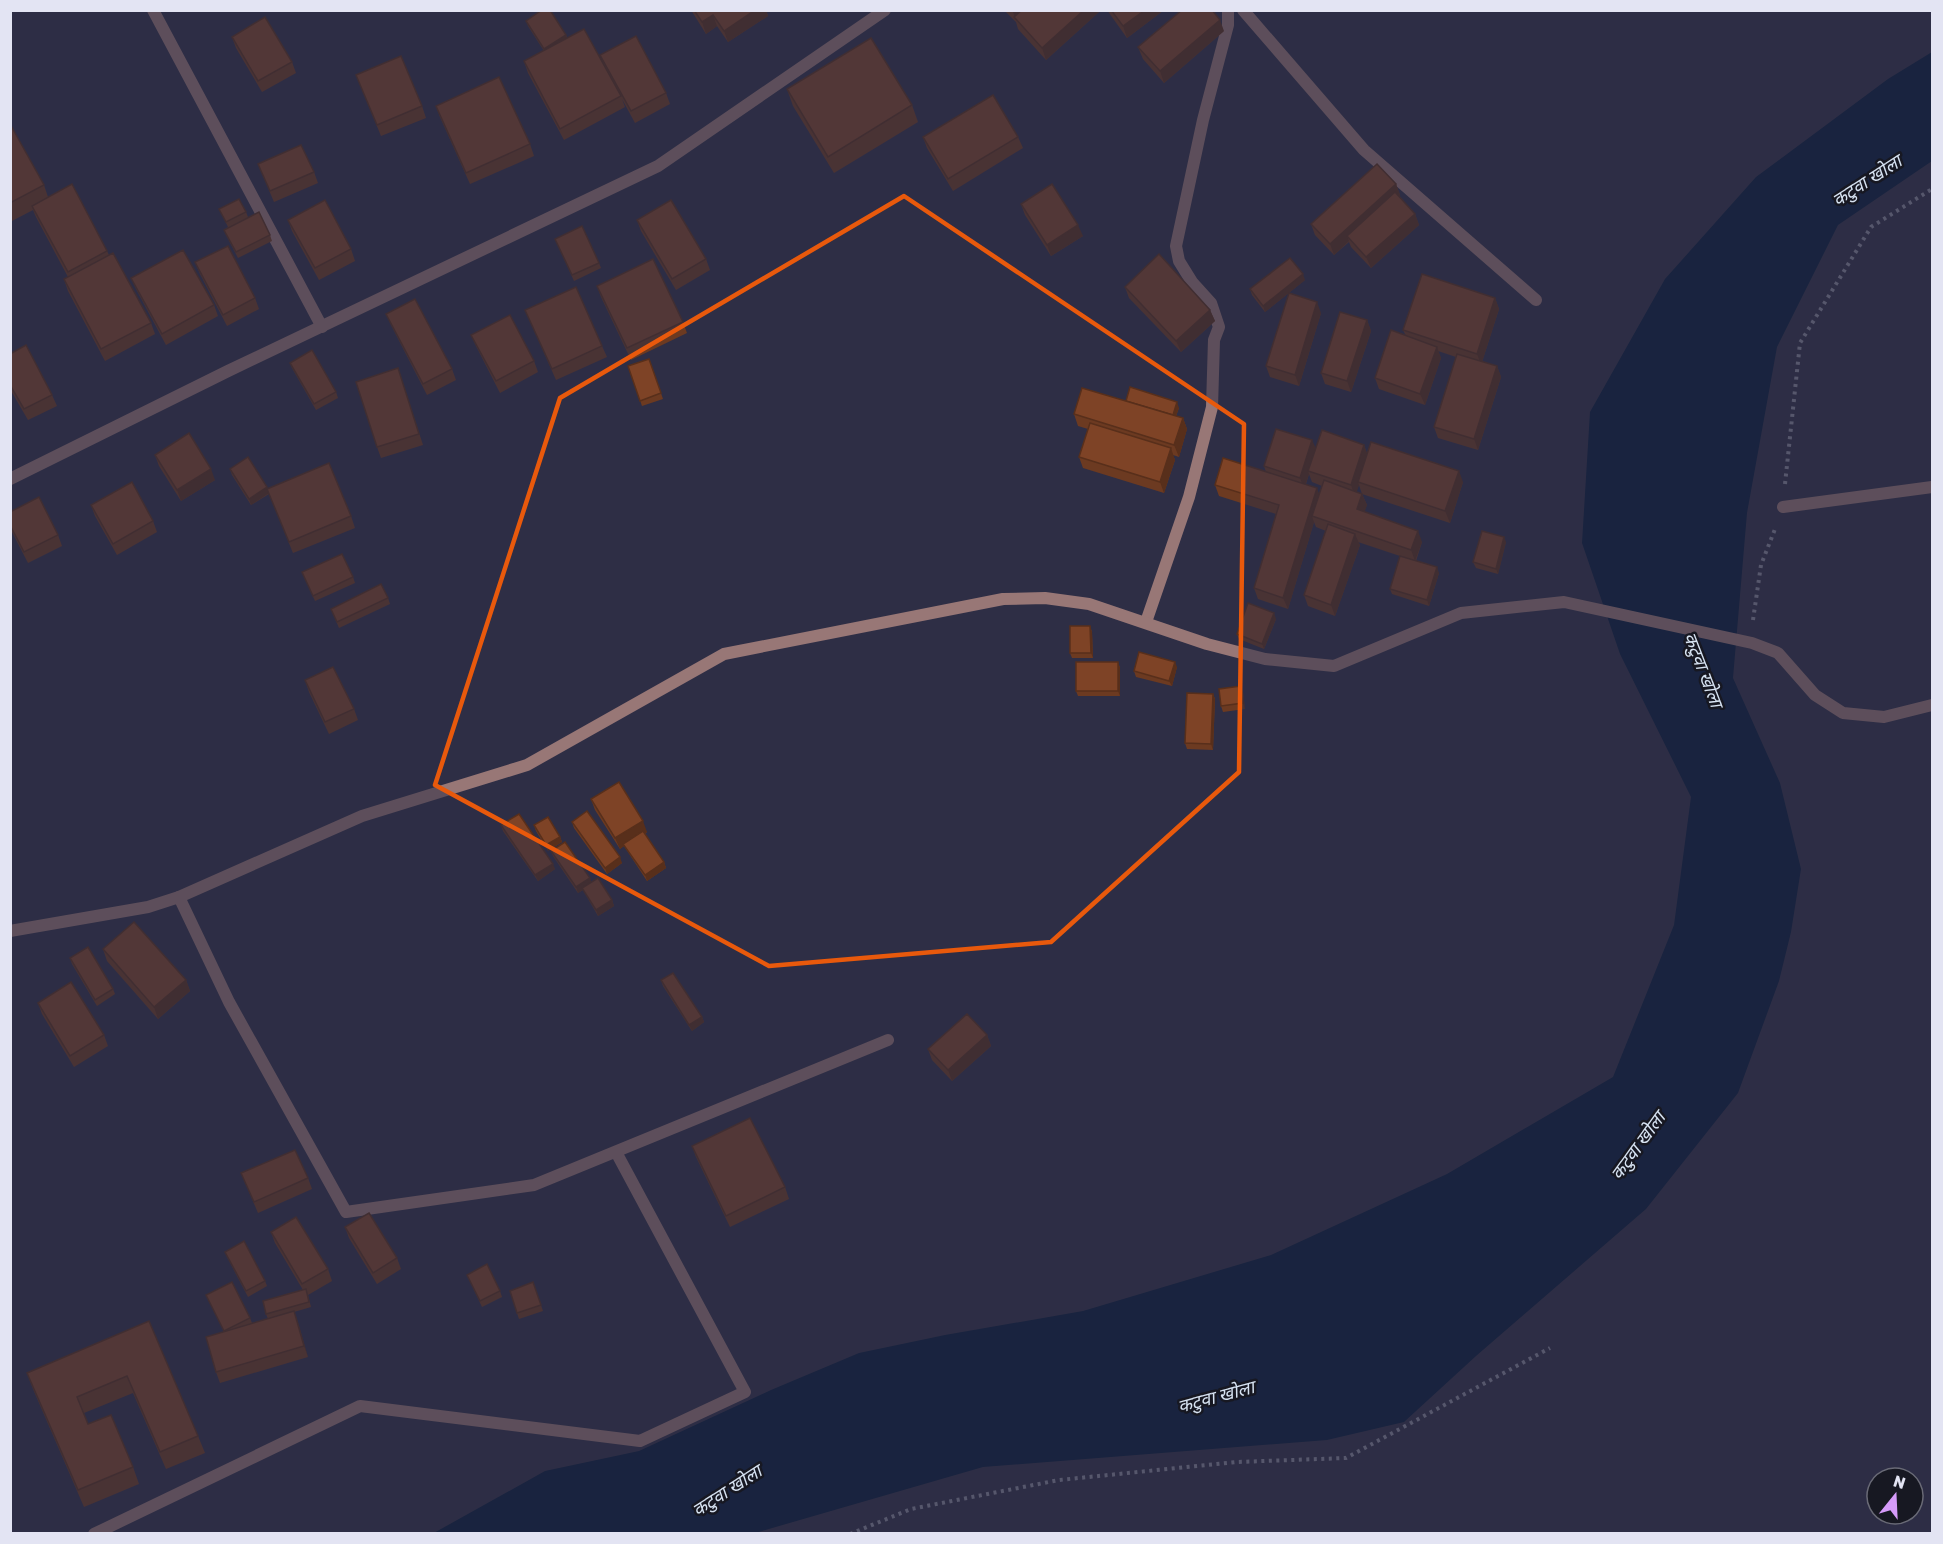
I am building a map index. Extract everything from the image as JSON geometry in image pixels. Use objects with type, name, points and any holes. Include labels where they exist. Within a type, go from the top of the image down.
[{"type":"street","points":[[153,10],[322,327]]},
{"type":"street","points":[[10,479],[228,370],[658,166],[885,10]]},
{"type":"street","points":[[1146,622],[1189,497],[1212,407],[1214,340],[1219,327],[1211,303],[1192,282],[1179,261],[1176,246],[1203,120],[1228,25],[1228,10]]},
{"type":"street","points":[[1243,10],[1364,150],[1536,300]]},
{"type":"street","points":[[1783,507],[1932,487]]},
{"type":"street","points":[[10,931],[148,907],[179,897],[362,816],[527,765],[724,654],[1003,599],[1045,598],[1089,604],[1207,644],[1265,659],[1334,666],[1461,613],[1564,602],[1752,643],[1778,653],[1815,695],[1843,713],[1884,717],[1932,705]]},
{"type":"street","points":[[179,897],[229,1002],[346,1212],[534,1185],[888,1040]]},
{"type":"street","points":[[94,1533],[360,1406],[640,1441],[745,1392],[616,1152]]},
{"type":"path","points":[[1752,643],[1753,612],[1761,565],[1783,507],[1800,343],[1871,227],[1932,189]]},
{"type":"path","points":[[850,1533],[911,1509],[1059,1480],[1237,1462],[1346,1458],[1550,1348]]},
{"type":"highlighted area","points":[[904,196],[1244,424],[1239,772],[1051,942],[769,966],[435,785],[560,398]]},
{"type":"water","name":"कटुवा खोला","points":[[1932,52],[1932,161],[1838,225],[1777,347],[1747,513],[1733,678],[1780,783],[1801,869],[1791,932],[1779,981],[1738,1093],[1646,1209],[1476,1356],[1404,1422],[1327,1440],[983,1467],[755,1533],[432,1534],[545,1471],[639,1451],[771,1390],[859,1353],[945,1335],[1083,1311],[1271,1255],[1447,1174],[1613,1077],[1674,925],[1691,797],[1620,654],[1582,543],[1590,412],[1665,279],[1756,177],[1888,79]]},
{"type":"building","points":[[542,10],[550,10],[566,35],[544,49],[526,21]]},
{"type":"building","points":[[694,10],[755,10],[724,31],[713,15],[702,22]]},
{"type":"building","points":[[1022,10],[1084,10],[1042,48],[1014,17]]},
{"type":"building","points":[[1111,10],[1145,10],[1123,26]]},
{"type":"building","points":[[1182,10],[1212,10],[1220,20],[1160,71],[1138,47]]},
{"type":"building","points":[[265,17],[292,62],[258,81],[232,37]]},
{"type":"building","points":[[584,29],[621,96],[560,129],[524,61]]},
{"type":"building","points":[[636,36],[666,93],[631,111],[600,55]]},
{"type":"building","points":[[871,38],[912,105],[828,157],[787,89]]},
{"type":"building","points":[[401,56],[422,106],[377,125],[356,75]]},
{"type":"building","points":[[499,77],[530,144],[466,173],[436,106]]},
{"type":"building","points":[[993,95],[1018,137],[948,179],[923,137]]},
{"type":"building","points":[[10,124],[44,185],[10,203]]},
{"type":"building","points":[[301,145],[314,172],[270,191],[258,164]]},
{"type":"building","points":[[1377,164],[1396,184],[1330,244],[1311,224]]},
{"type":"building","points":[[72,184],[107,251],[68,272],[32,206]]},
{"type":"building","points":[[1052,184],[1078,225],[1047,245],[1021,204]]},
{"type":"building","points":[[1395,192],[1415,214],[1366,257],[1347,236]]},
{"type":"building","points":[[239,199],[246,212],[226,222],[219,209]]},
{"type":"building","points":[[325,200],[351,249],[315,268],[288,220]]},
{"type":"building","points":[[671,200],[706,259],[672,279],[637,220]]},
{"type":"building","points":[[259,212],[270,235],[236,252],[224,230]]},
{"type":"building","points":[[582,226],[599,263],[572,275],[555,239]]},
{"type":"building","points":[[228,246],[255,298],[223,315],[195,262]]},
{"type":"building","points":[[183,250],[214,305],[162,334],[131,278]]},
{"type":"building","points":[[113,253],[151,323],[101,349],[64,279]]},
{"type":"building","points":[[1159,254],[1210,310],[1176,341],[1125,287]]},
{"type":"building","points":[[1290,258],[1303,274],[1263,306],[1250,289]]},
{"type":"building","points":[[653,259],[683,322],[627,348],[597,286]]},
{"type":"building","points":[[1422,274],[1495,298],[1477,354],[1403,330]]},
{"type":"building","points":[[576,287],[602,346],[552,369],[525,310]]},
{"type":"building","points":[[1289,293],[1317,302],[1295,375],[1266,366]]},
{"type":"building","points":[[415,299],[452,369],[423,384],[386,314]]},
{"type":"building","points":[[1340,312],[1367,320],[1347,381],[1321,373]]},
{"type":"building","points":[[510,315],[534,361],[496,381],[471,335]]},
{"type":"building","points":[[1391,330],[1437,347],[1420,394],[1375,378]]},
{"type":"building","points":[[26,345],[52,395],[24,409],[10,385],[10,354]]},
{"type":"building","points":[[312,350],[336,392],[314,404],[290,363]]},
{"type":"building","points":[[1457,354],[1497,366],[1474,439],[1434,427]]},
{"type":"building","points":[[649,359],[661,393],[640,401],[628,366]]},
{"type":"building","points":[[398,368],[419,434],[377,447],[356,382]]},
{"type":"building","points":[[1130,387],[1177,402],[1173,415],[1126,401]]},
{"type":"building","points":[[1082,388],[1183,418],[1174,445],[1074,414]]},
{"type":"building","points":[[1090,423],[1171,448],[1160,482],[1079,457]]},
{"type":"building","points":[[1276,429],[1312,440],[1300,478],[1264,466]]},
{"type":"building","points":[[1322,430],[1364,445],[1351,485],[1308,471]]},
{"type":"building","points":[[189,433],[211,469],[177,490],[155,455]]},
{"type":"building","points":[[1371,442],[1459,471],[1445,511],[1358,482]]},
{"type":"building","points":[[248,457],[267,487],[249,499],[230,469]]},
{"type":"building","points":[[1223,458],[1317,488],[1283,598],[1254,588],[1279,505],[1215,485]]},
{"type":"building","points":[[329,463],[351,516],[289,542],[267,489]]},
{"type":"building","points":[[1324,480],[1362,494],[1357,509],[1418,531],[1411,550],[1312,516]]},
{"type":"building","points":[[132,482],[153,521],[113,544],[91,505]]},
{"type":"building","points":[[39,497],[58,535],[24,552],[10,525],[10,512]]},
{"type":"building","points":[[1328,524],[1355,534],[1331,605],[1304,595]]},
{"type":"building","points":[[1482,531],[1504,537],[1496,569],[1473,562]]},
{"type":"building","points":[[342,554],[353,577],[313,596],[302,572]]},
{"type":"building","points":[[1400,556],[1437,567],[1427,600],[1390,589]]},
{"type":"building","points":[[381,584],[388,598],[337,622],[331,609]]},
{"type":"building","points":[[1248,603],[1274,613],[1262,644],[1237,634]]},
{"type":"building","points":[[1070,626],[1090,626],[1091,653],[1070,653]]},
{"type":"building","points":[[1139,652],[1175,662],[1169,681],[1134,671]]},
{"type":"building","points":[[1076,662],[1118,662],[1118,691],[1076,691]]},
{"type":"building","points":[[333,667],[354,709],[325,722],[305,680]]},
{"type":"building","points":[[1241,686],[1243,703],[1221,706],[1219,689]]},
{"type":"building","points":[[1187,693],[1213,694],[1211,744],[1185,743]]},
{"type":"building","points":[[619,782],[643,821],[615,838],[591,799]]},
{"type":"building","points":[[587,811],[620,857],[605,868],[572,822]]},
{"type":"building","points":[[519,814],[553,864],[535,875],[501,825]]},
{"type":"building","points":[[548,817],[560,837],[546,845],[534,825]]},
{"type":"building","points":[[643,831],[664,862],[645,875],[623,844]]},
{"type":"building","points":[[565,842],[590,878],[576,887],[551,851]]},
{"type":"building","points":[[598,878],[612,900],[596,910],[582,888]]},
{"type":"building","points":[[134,922],[186,980],[154,1007],[103,949]]},
{"type":"building","points":[[88,947],[113,989],[95,1000],[70,958]]},
{"type":"building","points":[[673,973],[702,1017],[689,1025],[661,980]]},
{"type":"building","points":[[71,982],[104,1035],[70,1056],[38,1003]]},
{"type":"building","points":[[967,1014],[987,1035],[948,1070],[928,1049]]},
{"type":"building","points":[[750,1118],[785,1187],[726,1216],[692,1146]]},
{"type":"building","points":[[295,1150],[308,1178],[254,1202],[241,1173]]},
{"type":"building","points":[[369,1213],[397,1258],[373,1273],[345,1227]]},
{"type":"building","points":[[296,1217],[328,1269],[302,1284],[271,1232]]},
{"type":"building","points":[[244,1241],[265,1281],[246,1291],[225,1252]]},
{"type":"building","points":[[487,1264],[500,1291],[480,1301],[467,1275]]},
{"type":"building","points":[[232,1282],[250,1318],[224,1331],[206,1295]]},
{"type":"building","points":[[533,1282],[541,1305],[517,1313],[510,1291]]},
{"type":"building","points":[[306,1289],[309,1302],[266,1314],[263,1301]]},
{"type":"building","points":[[294,1311],[304,1346],[216,1372],[206,1337]]},
{"type":"building","points":[[149,1321],[198,1436],[160,1452],[127,1376],[77,1397],[88,1424],[111,1415],[133,1467],[78,1490],[27,1373]]}]
